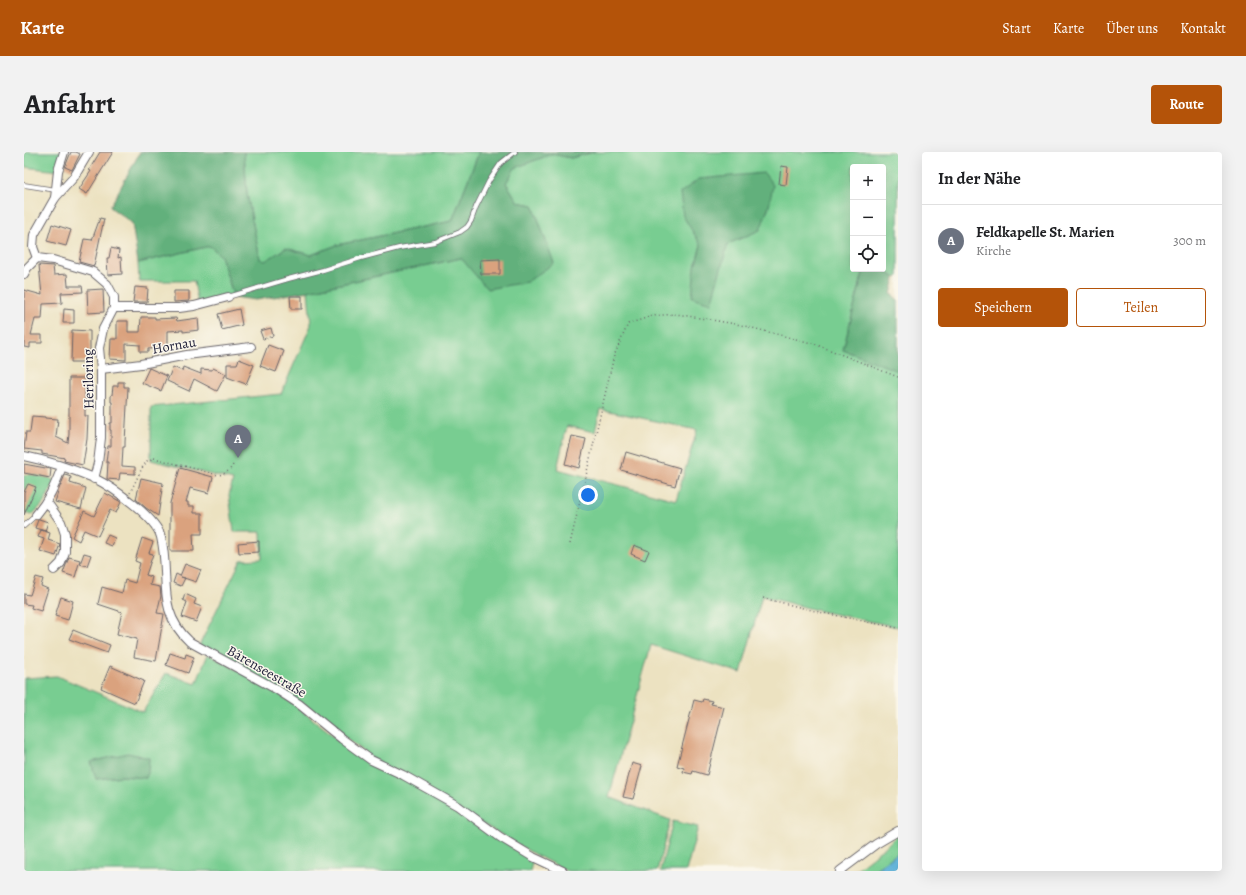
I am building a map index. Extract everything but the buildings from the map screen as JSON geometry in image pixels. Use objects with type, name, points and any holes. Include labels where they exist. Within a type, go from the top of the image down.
[{"type":"street","points":[[37,258],[33,247],[34,235],[55,194],[58,171],[64,152]]},
{"type":"street","points":[[55,194],[74,177],[88,152]]},
{"type":"street","points":[[25,270],[37,258]]},
{"type":"street","points":[[37,258],[53,260],[93,272],[107,284],[114,297],[114,308],[179,308],[194,306],[228,297]]},
{"type":"street","name":"Heriloring","points":[[94,479],[98,464],[101,438],[101,370],[99,348],[104,329],[114,308]]},
{"type":"street","name":"Hornau","points":[[101,370],[187,355],[251,347]]},
{"type":"street","name":"Bärenseestraße","points":[[24,456],[43,460],[94,479],[144,512],[158,528],[161,536],[167,602],[170,615],[182,634],[190,642],[288,696],[371,760],[403,775],[458,806],[500,837],[533,857],[563,871]]},
{"type":"street","points":[[36,515],[47,502],[53,491],[62,467]]},
{"type":"street","points":[[47,502],[61,522],[65,534],[64,552],[61,563],[54,570]]},
{"type":"street","points":[[840,871],[876,844],[898,831]]},
{"type":"lane","points":[[228,297],[361,258],[399,248],[435,242],[460,232],[467,227],[471,221],[489,181],[501,163],[514,152]]},
{"type":"lane","points":[[24,185],[55,194]]},
{"type":"lane","points":[[24,526],[36,515]]},
{"type":"path","points":[[570,544],[614,356],[628,324],[652,316],[676,314],[741,325],[814,344],[898,377]]},
{"type":"path","points":[[127,500],[142,468],[147,461],[154,458],[218,475],[229,471],[233,465]]},
{"type":"path","points":[[763,598],[819,612],[898,628]]},
{"type":"green space","points":[[24,152],[64,152],[58,171],[24,167]]},
{"type":"green space","points":[[140,152],[244,152],[247,194],[260,259],[265,261],[286,248],[311,255],[337,245],[452,221],[479,152],[594,152],[571,158],[552,154],[515,168],[506,183],[518,202],[533,205],[554,263],[527,282],[487,289],[461,258],[308,291],[256,300],[234,297],[221,256],[210,246],[138,263],[132,223],[110,207]]},
{"type":"green space","points":[[244,152],[479,152],[452,221],[337,245],[311,255],[285,248],[265,262],[260,259],[247,194]]},
{"type":"green space","points":[[594,152],[898,152],[898,277],[895,278],[886,271],[886,164],[850,164],[850,272],[863,272],[843,350],[898,370],[898,627],[820,611],[762,596],[741,673],[651,645],[609,797],[670,820],[657,871],[565,870],[534,854],[372,758],[300,702],[199,646],[241,560],[262,559],[261,532],[234,532],[229,495],[233,480],[151,460],[151,407],[281,394],[311,325],[308,291],[461,258],[553,263],[533,205],[518,202],[506,183],[515,167],[552,154],[571,158]],"holes":[[[760,229],[728,244],[695,267],[701,245]],[[600,409],[697,430],[676,500],[557,469],[567,426],[595,432]]]},
{"type":"green space","points":[[764,173],[773,185],[769,206],[760,230],[728,244],[711,303],[692,297],[695,267],[701,245],[683,216],[680,193],[699,179]]},
{"type":"green space","points":[[210,246],[221,255],[233,295],[198,304],[194,281],[139,281],[138,263]]},
{"type":"green space","points":[[886,271],[895,278],[891,294],[898,300],[898,371],[843,350],[863,272]]},
{"type":"green space","points":[[29,474],[50,478],[55,482],[43,504],[32,515],[24,512],[24,475]]},
{"type":"green space","points":[[208,654],[276,691],[341,741],[456,807],[533,859],[530,871],[24,871],[24,678],[57,676],[143,712],[166,673],[196,684]],"holes":[[[149,758],[146,778],[122,776],[96,779]]]},
{"type":"green space","points":[[128,753],[149,758],[148,773],[146,778],[122,776],[96,779],[91,762]]},
{"type":"green space","points":[[673,821],[698,827],[686,871],[660,871]]},
{"type":"green space","points":[[898,834],[898,853],[873,871],[854,871],[885,847]]},
{"type":"water","points":[[898,853],[898,871],[873,871]]},
{"type":"place","name":"Feldkapelle St. Marien","points":[[238,458]]}]
